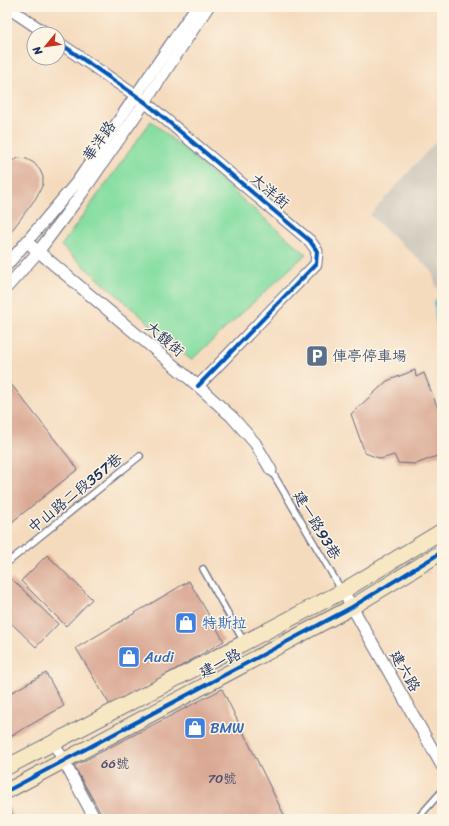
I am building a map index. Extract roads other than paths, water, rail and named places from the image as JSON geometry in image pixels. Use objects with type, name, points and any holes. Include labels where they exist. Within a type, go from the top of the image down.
[{"type":"street","points":[[7,7],[35,26]]},
{"type":"street","name":"華洋路","points":[[7,265],[77,182],[196,7]]},
{"type":"street","name":"華洋路","points":[[7,287],[38,252],[145,102],[208,7]]},
{"type":"street","name":"大洋街","points":[[66,47],[145,102],[310,241],[317,251],[316,264],[198,386]]},
{"type":"street","name":"大馥街","points":[[27,242],[198,386],[232,417],[255,443],[271,470]]},
{"type":"street","name":"建一路","points":[[7,767],[245,644],[343,591],[442,531]]},
{"type":"street","name":"建一路","points":[[7,791],[352,607],[442,552]]},
{"type":"street","name":"建六路","points":[[343,591],[442,766]]},
{"type":"street","points":[[54,743],[95,819]]},
{"type":"lane","name":"中山路二段357巷","points":[[7,563],[140,456]]},
{"type":"lane","name":"建一路93巷","points":[[271,470],[343,591]]},
{"type":"lane","points":[[204,569],[245,644]]},
{"type":"lane","points":[[417,819],[442,791]]},
{"type":"waterway","points":[[442,295],[436,302],[437,319],[442,339]]},
{"type":"place","name":"俥亭停車場","points":[[317,356]]},
{"type":"place","name":"特斯拉","points":[[186,623]]},
{"type":"place","name":"Audi","points":[[129,657]]},
{"type":"place","name":"BMW","points":[[195,728]]}]
